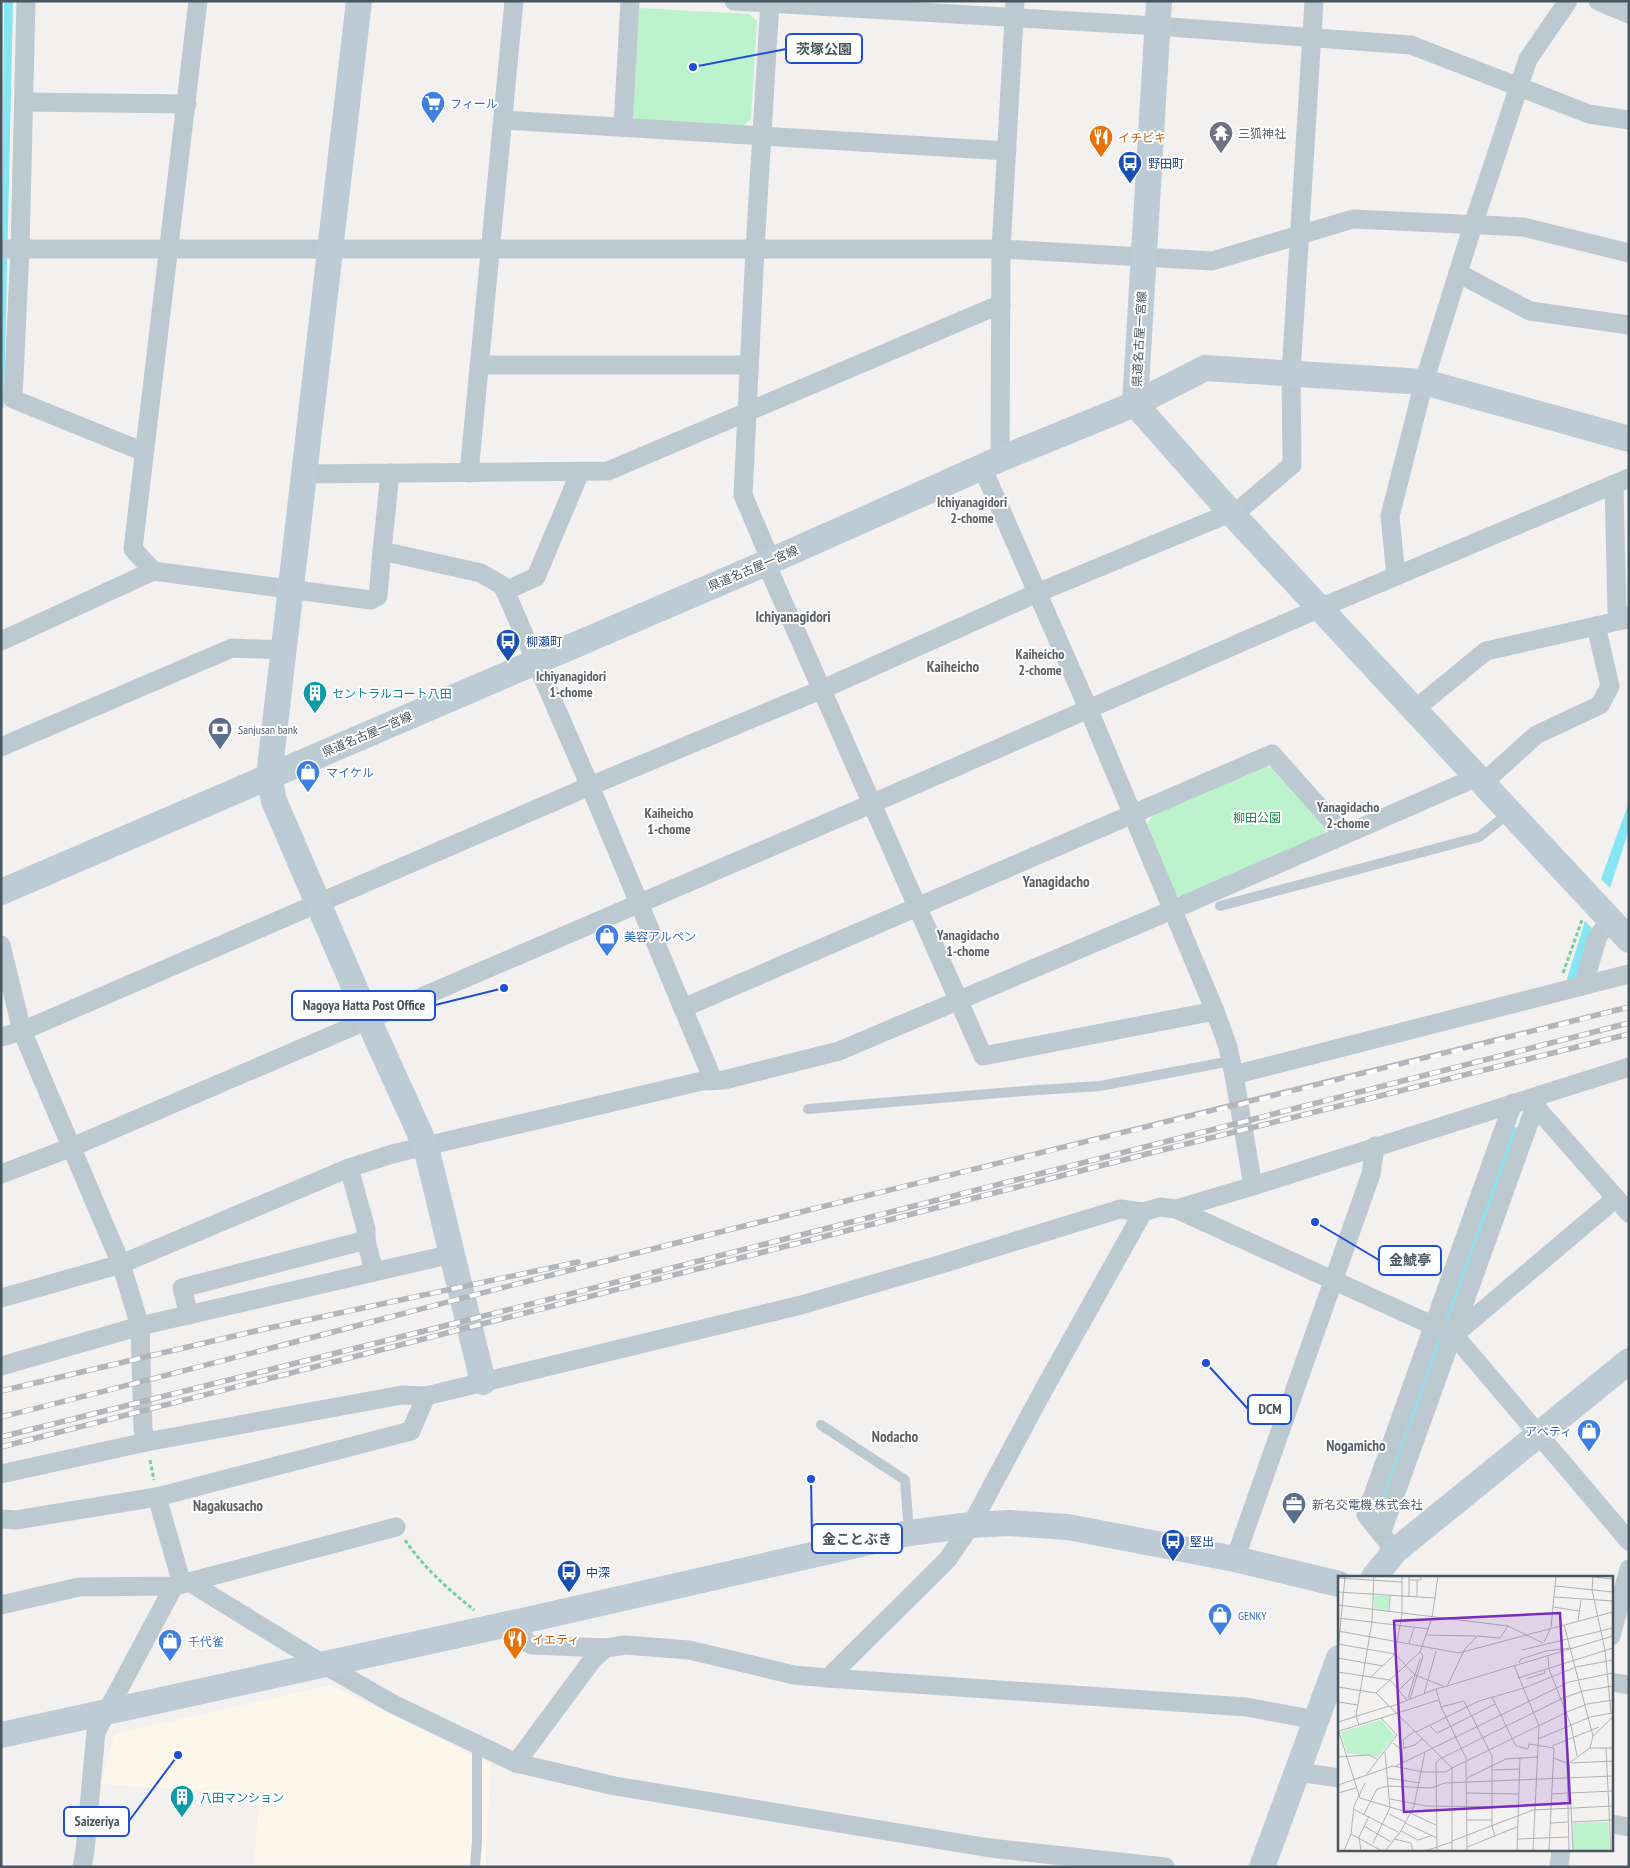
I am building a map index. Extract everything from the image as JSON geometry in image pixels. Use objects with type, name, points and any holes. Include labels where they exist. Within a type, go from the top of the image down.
[{"type":"street","points":[[26,1],[24,102],[11,249],[13,399],[144,452]]},
{"type":"street","points":[[152,572],[133,549],[198,1]]},
{"type":"street","points":[[359,1],[269,776],[274,801],[368,1019],[426,1147],[483,1382]]},
{"type":"street","points":[[469,473],[514,1]]},
{"type":"street","points":[[623,128],[630,1]]},
{"type":"street","points":[[734,1],[1158,14],[1313,39],[1411,45],[1589,114],[1629,120]]},
{"type":"street","points":[[1,1037],[22,1031],[590,786],[823,689],[1037,593],[1231,514],[1292,465],[1291,374],[1314,1]]},
{"type":"street","points":[[1396,576],[1390,516],[1424,382],[1472,225],[1528,59],[1568,1]]},
{"type":"street","points":[[1598,1],[1629,14]]},
{"type":"street","points":[[770,2],[743,495],[769,562],[958,1001],[983,1056],[1215,1011]]},
{"type":"street","points":[[1015,9],[1001,249],[1001,304],[991,463],[1037,593],[1088,708],[1228,1046],[1252,1186]]},
{"type":"street","name":"県道名古屋一宮線","points":[[1,892],[769,562],[991,463],[1135,404],[1158,14]]},
{"type":"street","points":[[24,102],[187,104]]},
{"type":"street","points":[[503,120],[1007,151]]},
{"type":"street","points":[[11,249],[1001,249],[1212,261],[1353,219],[1523,227],[1629,253]]},
{"type":"street","points":[[1458,273],[1530,311],[1629,325]]},
{"type":"street","points":[[303,474],[608,471],[1001,304]]},
{"type":"street","points":[[479,365],[749,365]]},
{"type":"street","points":[[1629,439],[1424,382],[1204,368],[1135,404],[1231,514],[1629,940]]},
{"type":"street","points":[[505,591],[536,577],[580,472]]},
{"type":"street","points":[[1,640],[152,572],[370,600],[378,596],[390,473]]},
{"type":"street","points":[[1,1174],[72,1147],[872,804],[1320,608],[1622,481],[1618,611],[1628,619]]},
{"type":"street","points":[[382,551],[481,573],[503,586],[590,786],[713,1080]]},
{"type":"street","points":[[1414,710],[1486,651],[1628,619]]},
{"type":"street","points":[[1,1298],[121,1264],[349,1168],[392,1154],[713,1080],[724,1080],[839,1051],[958,1001],[1344,835],[1480,780],[1536,735],[1600,705],[1610,686],[1596,626]]},
{"type":"street","points":[[1,746],[232,648],[283,650]]},
{"type":"street","points":[[683,1008],[1272,754],[1344,835]]},
{"type":"street","points":[[1583,986],[1598,936],[1611,920]]},
{"type":"street","points":[[1,946],[22,1031],[121,1264],[140,1326],[146,1442]]},
{"type":"street","points":[[1232,1068],[1556,993],[1629,974]]},
{"type":"street","points":[[1176,1209],[1513,1103],[1537,1101],[1629,1067]]},
{"type":"street","points":[[1537,1101],[1629,1213]]},
{"type":"street","points":[[1388,1542],[1366,1515],[1537,1101]]},
{"type":"street","points":[[1443,1330],[1513,1103]]},
{"type":"street","points":[[1235,1559],[1371,1174],[1375,1146]]},
{"type":"street","points":[[349,1168],[366,1229],[366,1240],[374,1272]]},
{"type":"street","points":[[1443,1330],[1616,1198]]},
{"type":"street","points":[[1,1474],[146,1442],[402,1395],[426,1396],[802,1304],[935,1266],[1120,1208],[1143,1212],[1160,1207],[1176,1209],[1443,1330],[1539,1434],[1629,1541]]},
{"type":"street","points":[[828,1678],[948,1558],[971,1525],[1044,1389],[1143,1212]]},
{"type":"street","points":[[189,1316],[182,1288],[366,1240]]},
{"type":"street","points":[[1,1366],[140,1326],[452,1254]]},
{"type":"street","points":[[1374,1576],[1388,1542],[1539,1434],[1629,1361]]},
{"type":"street","points":[[1,1520],[16,1520],[157,1497],[411,1431],[426,1396]]},
{"type":"street","points":[[157,1497],[182,1584],[393,1704],[516,1763],[615,1786],[990,1848],[1165,1867]]},
{"type":"street","points":[[1,1735],[506,1625],[909,1533],[971,1525],[1009,1523],[1068,1527],[1235,1559],[1338,1584]]},
{"type":"street","points":[[1,1605],[79,1587],[182,1584],[396,1527]]},
{"type":"street","points":[[1612,1632],[1629,1568]]},
{"type":"street","points":[[82,1867],[96,1732],[182,1584]]},
{"type":"street","points":[[506,1625],[532,1645],[606,1648],[625,1645],[689,1650],[794,1675],[1246,1707],[1316,1720]]},
{"type":"street","points":[[516,1763],[593,1659],[606,1648]]},
{"type":"street","points":[[1262,1867],[1338,1661]]},
{"type":"street","points":[[1612,1682],[1629,1686]]},
{"type":"street","points":[[1298,1772],[1338,1778]]},
{"type":"street","points":[[1612,1824],[1629,1827]]},
{"type":"street","points":[[1559,1867],[1561,1850]]},
{"type":"lane","points":[[1220,906],[1479,837],[1510,812]]},
{"type":"lane","points":[[808,1109],[1024,1090],[1100,1086],[1232,1068]]},
{"type":"lane","points":[[821,1424],[904,1480],[909,1533]]},
{"type":"lane","points":[[475,1867],[477,1841],[476,1744]]},
{"type":"path","points":[[1556,993],[1590,898]]},
{"type":"path","points":[[146,1442],[157,1497]]},
{"type":"path","points":[[396,1527],[417,1558],[438,1580],[506,1625]]},
{"type":"shaded area","points":[[331,1685],[491,1764],[485,1867],[254,1867],[259,1795],[101,1784],[114,1734]]},
{"type":"green space","points":[[640,8],[749,14],[757,21],[751,119],[743,126],[638,120],[630,113],[635,14]]},
{"type":"green space","name":"柳田公園","points":[[1263,766],[1274,768],[1327,826],[1323,838],[1183,897],[1176,895],[1147,824],[1154,814]]},
{"type":"water","points":[[4,1],[13,1],[4,406],[1,412]]},
{"type":"water","points":[[1629,802],[1629,830],[1610,888],[1601,879]]},
{"type":"water","points":[[1585,921],[1596,933],[1581,980],[1565,985]]},
{"type":"water","points":[[1512,1126],[1521,1129],[1382,1512],[1374,1509]]},
{"type":"railway","points":[[1,1417],[704,1236],[1629,1007]]},
{"type":"railway","points":[[1,1437],[468,1320],[1629,1023]]},
{"type":"railway","points":[[1,1447],[1174,1147],[1629,1034]]},
{"type":"railway","points":[[1,1391],[260,1330],[578,1262]]},
{"type":"place","name":"茨塚公園","points":[[693,67]]},
{"type":"place","name":"フィール","points":[[433,124]]},
{"type":"place","name":"三狐神社","points":[[1221,154]]},
{"type":"place","name":"イチビキ","points":[[1101,158]]},
{"type":"place","name":"野田町","points":[[1130,184]]},
{"type":"place","name":"柳瀬町","points":[[508,662]]},
{"type":"place","name":"セントラルコート八田","points":[[315,714]]},
{"type":"place","name":"Sanjusan bank","points":[[220,750]]},
{"type":"place","name":"マイケル","points":[[308,793]]},
{"type":"place","name":"美容アルペン","points":[[607,957]]},
{"type":"place","name":"Nagoya Hatta Post Office","points":[[504,988]]},
{"type":"place","name":"金鯱亭","points":[[1315,1222]]},
{"type":"place","name":"DCM","points":[[1206,1363]]},
{"type":"place","name":"アペティ","points":[[1589,1452]]},
{"type":"place","name":"金ことぶき","points":[[811,1479]]},
{"type":"place","name":"新名交電機 株式会社","points":[[1294,1525]]},
{"type":"place","name":"堅出","points":[[1173,1562]]},
{"type":"place","name":"中深","points":[[569,1593]]},
{"type":"place","name":"GENKY","points":[[1220,1636]]},
{"type":"place","name":"イエティ","points":[[515,1660]]},
{"type":"place","name":"千代雀","points":[[170,1662]]},
{"type":"place","name":"Saizeriya","points":[[178,1755]]},
{"type":"place","name":"八田マンション","points":[[182,1818]]},
{"type":"district","name":"Ichiyanagidori 2-chome","points":[[972,510]]},
{"type":"district","name":"Ichiyanagidori","points":[[793,616]]},
{"type":"district","name":"Kaiheicho 2-chome","points":[[1040,662]]},
{"type":"district","name":"Kaiheicho","points":[[953,666]]},
{"type":"district","name":"Ichiyanagidori 1-chome","points":[[571,684]]},
{"type":"district","name":"Yanagidacho 2-chome","points":[[1348,816]]},
{"type":"district","name":"Kaiheicho 1-chome","points":[[669,822]]},
{"type":"district","name":"Yanagidacho","points":[[1056,881]]},
{"type":"district","name":"Yanagidacho 1-chome","points":[[968,944]]},
{"type":"district","name":"Nodacho","points":[[895,1436]]},
{"type":"district","name":"Nogamicho","points":[[1356,1445]]},
{"type":"district","name":"Nagakusacho","points":[[228,1505]]}]
